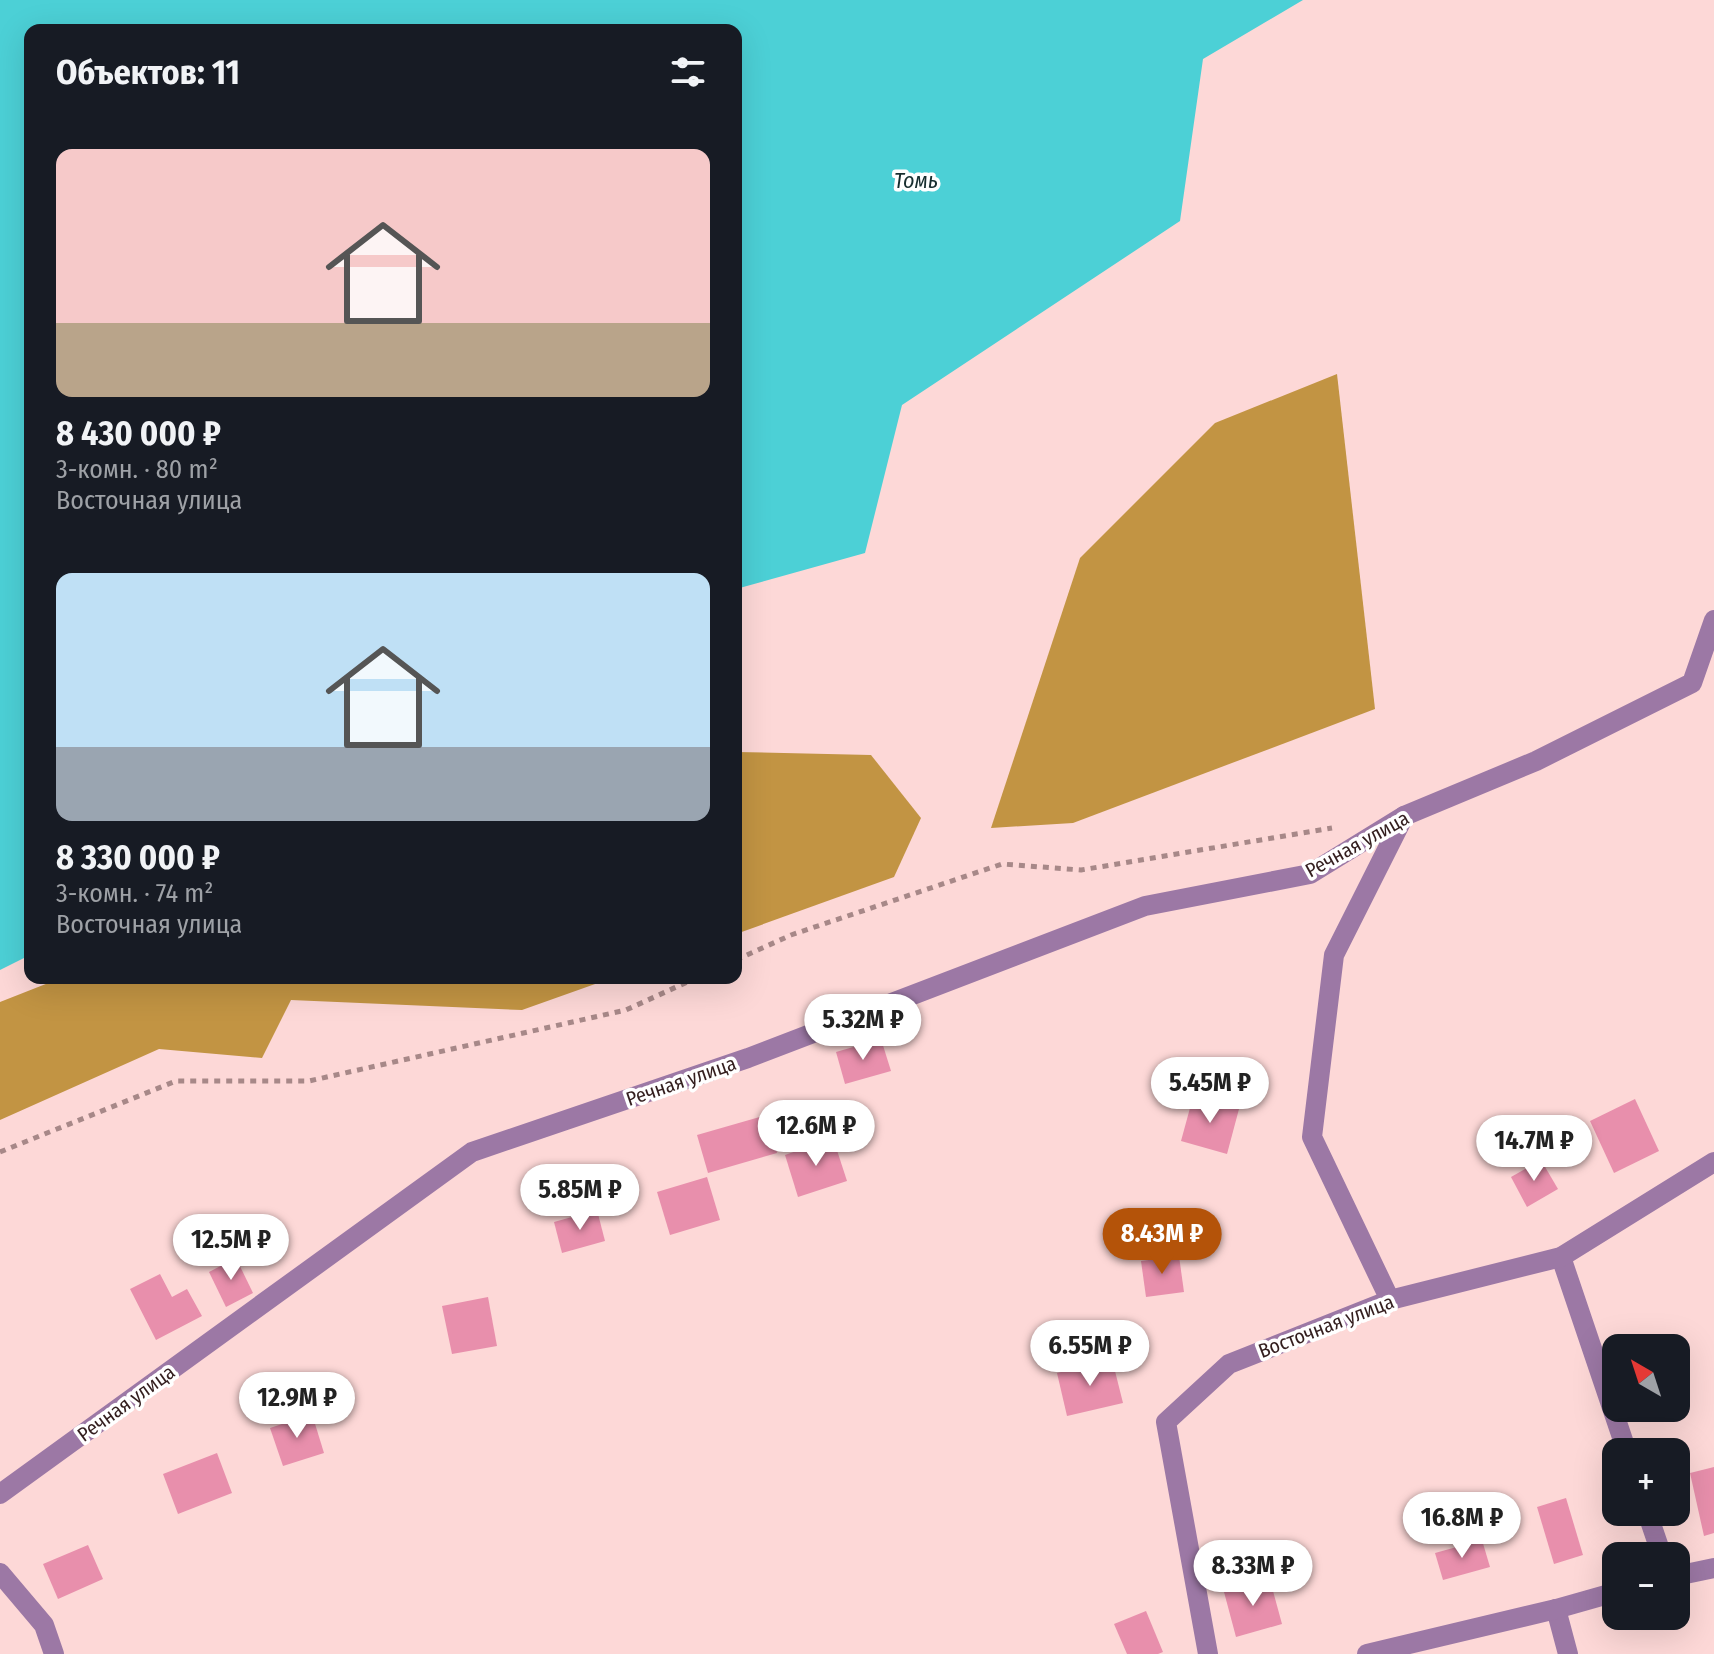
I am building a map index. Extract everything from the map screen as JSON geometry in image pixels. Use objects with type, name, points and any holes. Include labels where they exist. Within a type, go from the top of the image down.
[{"type":"street","points":[[1692,683],[1714,620]]},
{"type":"street","name":"Речная улица","points":[[0,1494],[472,1152],[748,1058],[1145,906],[1310,874],[1404,816],[1536,761],[1692,683],[1714,662]]},
{"type":"street","points":[[1390,1300],[1312,1137],[1334,955],[1404,816]]},
{"type":"street","name":"Восточная улица","points":[[1208,1654],[1166,1422],[1229,1364],[1390,1300],[1561,1257],[1714,1162]]},
{"type":"street","points":[[1561,1257],[1622,1438]]},
{"type":"street","points":[[1690,1573],[1714,1568]]},
{"type":"street","points":[[0,1573],[44,1625],[54,1654]]},
{"type":"street","points":[[1367,1654],[1602,1596]]},
{"type":"street","points":[[1556,1609],[1568,1654]]},
{"type":"path","points":[[742,957],[791,935],[1002,864],[1081,870],[1343,827]]},
{"type":"path","points":[[0,1152],[176,1081],[309,1081],[626,1010],[683,984]]},
{"type":"shaded area","points":[[1337,374],[1375,709],[1073,823],[991,828],[1080,558],[1215,423]]},
{"type":"shaded area","points":[[742,752],[871,755],[921,818],[894,877],[742,932]]},
{"type":"shaded area","points":[[46,984],[595,984],[522,1010],[291,1000],[262,1058],[159,1049],[0,1120],[0,1002]]},
{"type":"water","name":"Томь","points":[[0,0],[1303,0],[1203,59],[1180,221],[902,405],[865,553],[742,587],[742,24],[24,24],[24,958],[0,970]]},
{"type":"building","points":[[881,1039],[891,1071],[845,1084],[836,1052]]},
{"type":"building","points":[[1193,1097],[1239,1109],[1227,1154],[1181,1141]]},
{"type":"building","points":[[1635,1099],[1659,1151],[1614,1173],[1590,1121]]},
{"type":"building","points":[[767,1115],[777,1153],[708,1173],[697,1135]]},
{"type":"building","points":[[833,1138],[847,1181],[798,1197],[785,1155]]},
{"type":"building","points":[[1541,1160],[1558,1189],[1527,1207],[1511,1177]]},
{"type":"building","points":[[707,1177],[720,1220],[670,1235],[657,1192]]},
{"type":"building","points":[[597,1210],[605,1241],[562,1253],[554,1222]]},
{"type":"building","points":[[1179,1256],[1184,1292],[1146,1297],[1141,1261]]},
{"type":"building","points":[[236,1258],[253,1293],[226,1307],[209,1272]]},
{"type":"building","points":[[160,1274],[172,1297],[187,1289],[202,1316],[156,1340],[130,1289]]},
{"type":"building","points":[[488,1297],[497,1346],[452,1354],[442,1306]]},
{"type":"building","points":[[1112,1359],[1123,1403],[1067,1416],[1057,1373]]},
{"type":"building","points":[[312,1414],[324,1453],[283,1466],[270,1428]]},
{"type":"building","points":[[217,1453],[232,1493],[178,1514],[163,1474]]},
{"type":"building","points":[[1714,1467],[1714,1533],[1704,1536],[1690,1473]]},
{"type":"building","points":[[1566,1498],[1583,1555],[1554,1564],[1537,1507]]},
{"type":"building","points":[[1482,1540],[1490,1567],[1443,1580],[1435,1553]]},
{"type":"building","points":[[88,1545],[103,1579],[58,1599],[43,1564]]},
{"type":"building","points":[[1270,1580],[1282,1624],[1236,1637],[1224,1592]]},
{"type":"building","points":[[1146,1611],[1163,1652],[1127,1654],[1114,1624]]}]
